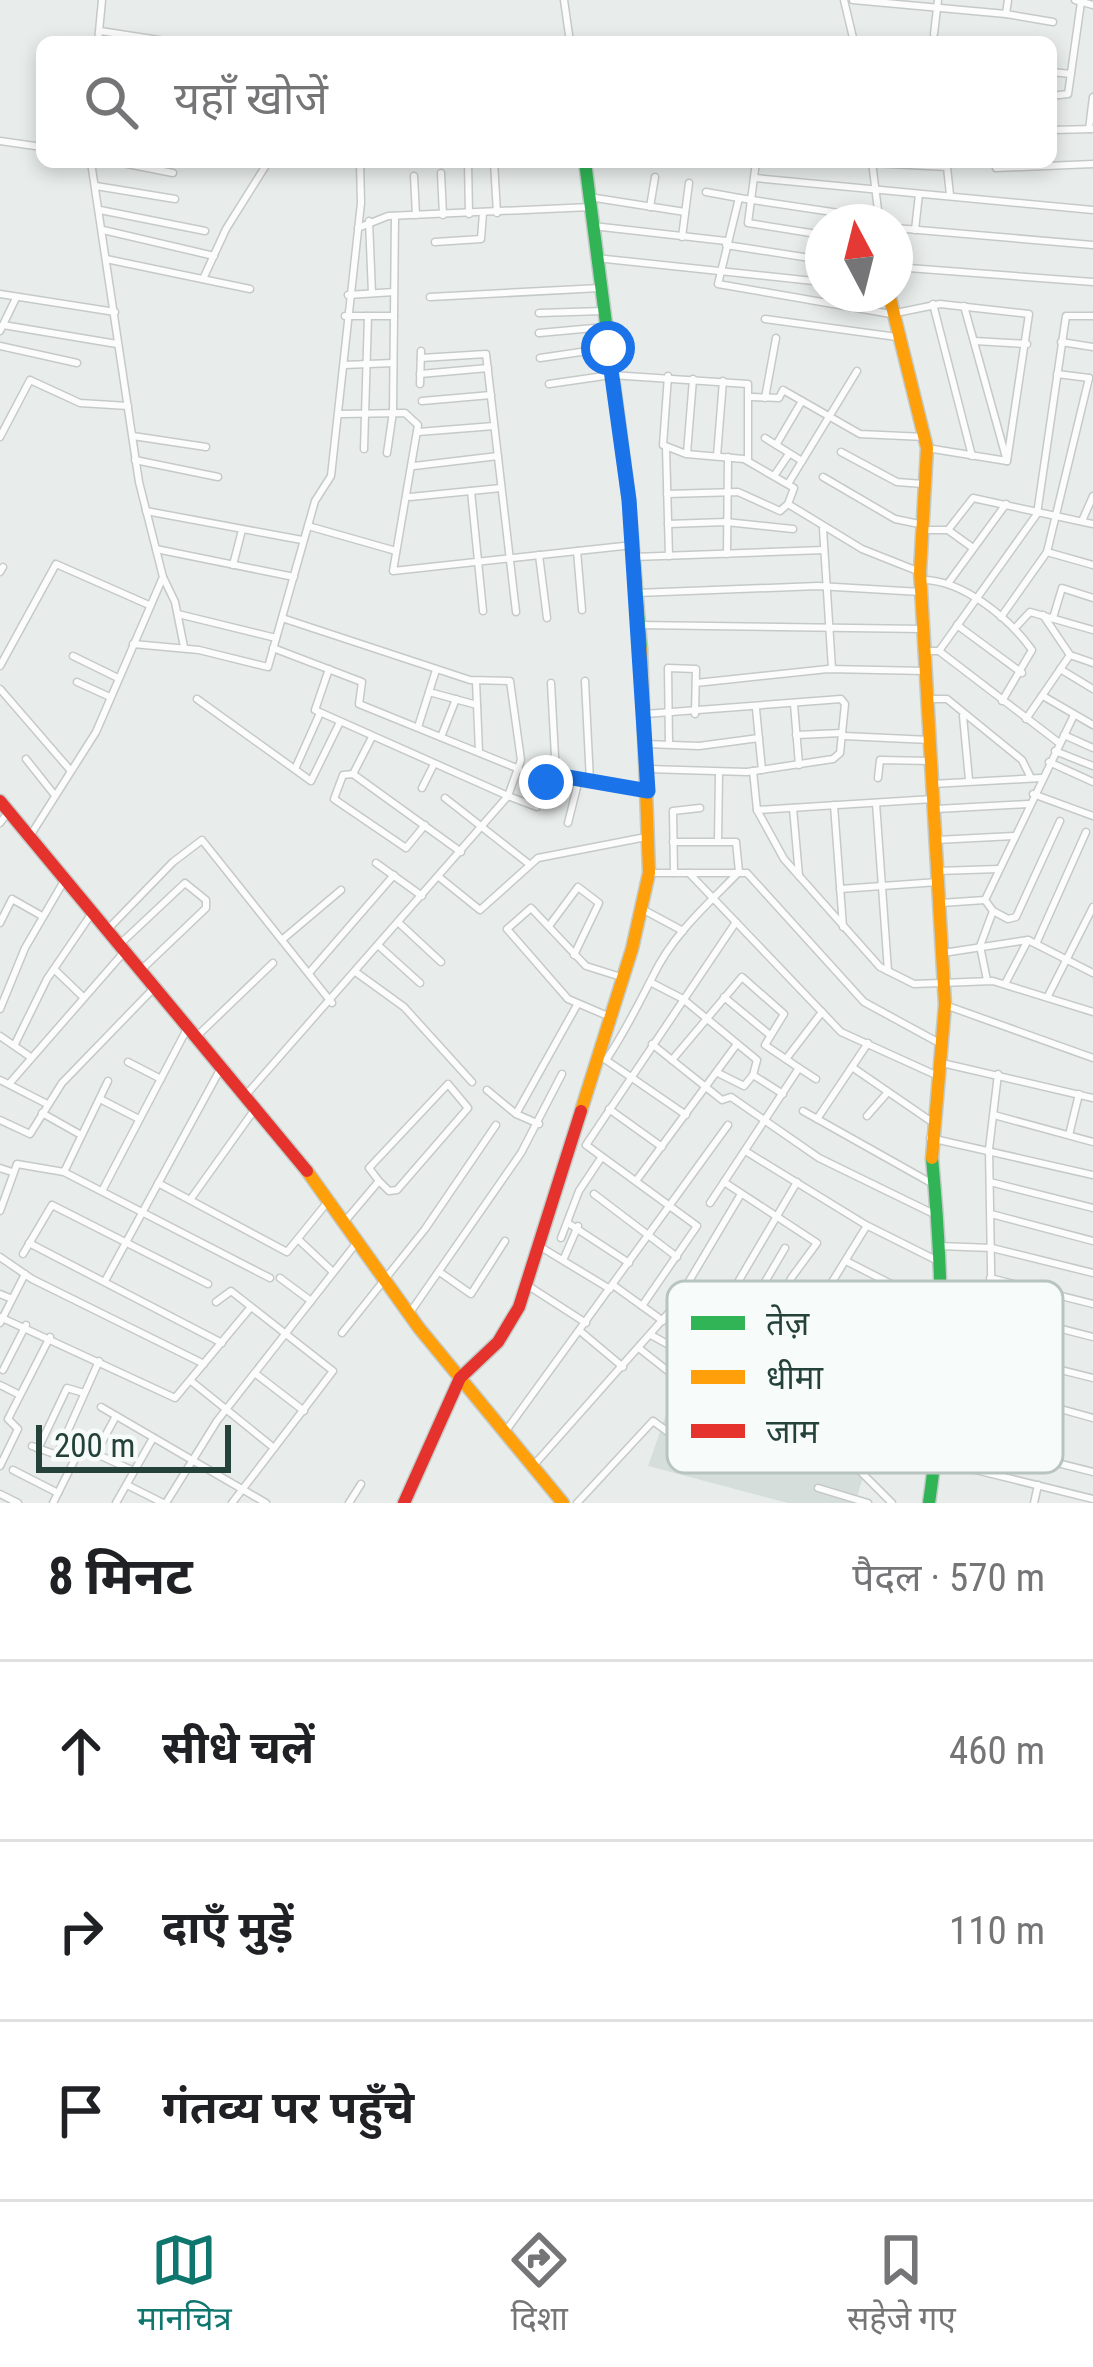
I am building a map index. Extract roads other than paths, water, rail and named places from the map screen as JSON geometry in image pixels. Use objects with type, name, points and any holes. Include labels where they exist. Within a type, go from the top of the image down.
[{"type":"street","points":[[99,36],[102,0]]},
{"type":"street","points":[[564,0],[569,36]]},
{"type":"street","points":[[853,36],[849,0],[938,4],[1053,22]]},
{"type":"street","points":[[1006,14],[1008,0]]},
{"type":"street","points":[[1057,96],[1067,96],[1078,1],[1093,5]]},
{"type":"street","points":[[934,34],[938,4]]},
{"type":"street","points":[[100,32],[139,36]]},
{"type":"street","points":[[117,32],[117,36]]},
{"type":"street","points":[[1057,73],[1071,74]]},
{"type":"street","points":[[1057,130],[1091,129],[1093,97]]},
{"type":"street","points":[[0,141],[36,146]]},
{"type":"street","points":[[1057,165],[1093,164]]},
{"type":"street","points":[[92,168],[135,460],[184,648]]},
{"type":"street","points":[[148,168],[173,173]]},
{"type":"street","points":[[203,280],[265,168]]},
{"type":"street","points":[[133,644],[184,648],[264,670],[315,501],[330,481],[341,414],[360,168]]},
{"type":"street","points":[[468,168],[469,214]]},
{"type":"street","points":[[494,168],[497,212]]},
{"type":"street","points":[[404,1503],[460,1378],[511,1325],[527,1285],[602,1057],[649,873],[645,714],[633,551],[588,168]]},
{"type":"street","points":[[756,168],[750,224],[805,232]]},
{"type":"street","points":[[873,168],[877,204]]},
{"type":"street","points":[[946,168],[950,169],[950,197]]},
{"type":"street","points":[[441,172],[443,214]]},
{"type":"street","points":[[414,176],[416,215]]},
{"type":"street","points":[[650,206],[655,177]]},
{"type":"street","points":[[755,178],[1093,210]]},
{"type":"street","points":[[682,237],[688,183]]},
{"type":"street","points":[[96,186],[176,199]]},
{"type":"street","points":[[706,192],[805,209]]},
{"type":"street","points":[[919,194],[915,230],[1093,244]]},
{"type":"street","points":[[739,198],[725,243],[722,287],[891,314],[933,304],[1029,314],[1007,461]]},
{"type":"street","points":[[358,228],[395,216],[590,202],[685,212]]},
{"type":"street","points":[[100,210],[205,231]]},
{"type":"street","points":[[434,242],[481,239],[483,213]]},
{"type":"street","points":[[387,453],[393,412],[395,216]]},
{"type":"street","points":[[368,221],[372,293]]},
{"type":"street","points":[[593,226],[805,257]]},
{"type":"street","points":[[103,230],[214,256]]},
{"type":"street","points":[[596,258],[805,280]]},
{"type":"street","points":[[106,260],[250,289]]},
{"type":"street","points":[[913,268],[1093,282]]},
{"type":"street","points":[[430,297],[600,288]]},
{"type":"street","points":[[348,295],[394,292]]},
{"type":"street","points":[[0,294],[115,312]]},
{"type":"street","points":[[16,298],[1,328],[116,344]]},
{"type":"street","points":[[933,304],[972,456]]},
{"type":"street","points":[[964,305],[1007,461]]},
{"type":"street","points":[[539,313],[603,311]]},
{"type":"street","points":[[891,314],[926,442],[921,581],[924,629],[932,651],[1093,766]]},
{"type":"street","points":[[942,1281],[930,1138],[945,1005],[926,670],[932,651],[957,626],[1038,510],[1066,314],[1093,316]]},
{"type":"street","points":[[345,316],[394,316]]},
{"type":"street","points":[[364,449],[368,316]]},
{"type":"street","points":[[765,319],[897,337]]},
{"type":"street","points":[[539,333],[605,327]]},
{"type":"street","points":[[765,398],[776,338]]},
{"type":"street","points":[[974,341],[1027,344]]},
{"type":"street","points":[[1061,342],[1093,346]]},
{"type":"street","points":[[0,346],[77,363]]},
{"type":"street","points":[[540,358],[608,348]]},
{"type":"street","points":[[488,368],[420,379],[421,354],[481,351],[488,368],[515,612]]},
{"type":"street","points":[[344,365],[393,363]]},
{"type":"street","points":[[788,484],[857,371]]},
{"type":"street","points":[[1001,617],[1047,552],[1091,379],[1057,374]]},
{"type":"street","points":[[549,383],[611,375],[748,384],[752,397],[748,461]]},
{"type":"street","points":[[668,376],[669,556]]},
{"type":"street","points":[[686,454],[693,379]]},
{"type":"street","points":[[0,437],[30,380],[80,403],[128,406]]},
{"type":"street","points":[[717,456],[723,381]]},
{"type":"street","points":[[752,397],[779,398],[783,389],[860,434],[926,442],[1007,461]]},
{"type":"street","points":[[422,401],[491,395]]},
{"type":"street","points":[[776,445],[802,401]]},
{"type":"street","points":[[341,414],[413,416],[418,431],[393,572],[577,551],[669,556],[824,550]]},
{"type":"street","points":[[418,431],[494,426]]},
{"type":"street","points":[[133,436],[206,447]]},
{"type":"street","points":[[765,438],[802,460]]},
{"type":"street","points":[[666,447],[748,461],[796,491],[780,511],[748,494],[668,494]]},
{"type":"street","points":[[841,452],[897,482],[927,485]]},
{"type":"street","points":[[775,476],[789,453]]},
{"type":"street","points":[[414,466],[498,456]]},
{"type":"street","points":[[727,554],[728,457]]},
{"type":"street","points":[[135,460],[218,477]]},
{"type":"street","points":[[824,478],[895,519],[948,530],[973,548]]},
{"type":"street","points":[[409,497],[502,488]]},
{"type":"street","points":[[471,490],[483,611]]},
{"type":"street","points":[[1082,521],[1093,496]]},
{"type":"street","points":[[948,530],[971,499],[1093,524]]},
{"type":"street","points":[[788,504],[921,581]]},
{"type":"street","points":[[950,582],[1006,504]]},
{"type":"street","points":[[146,511],[304,540]]},
{"type":"street","points":[[668,524],[726,522],[793,529]]},
{"type":"street","points":[[308,526],[396,551]]},
{"type":"street","points":[[823,527],[832,669]]},
{"type":"street","points":[[233,565],[242,530]]},
{"type":"street","points":[[156,549],[293,577]]},
{"type":"street","points":[[577,551],[582,610]]},
{"type":"street","points":[[1047,552],[1093,565]]},
{"type":"street","points":[[539,554],[547,618]]},
{"type":"street","points":[[0,666],[56,564],[150,605]]},
{"type":"street","points":[[30,836],[110,698],[163,577]]},
{"type":"street","points":[[636,593],[950,582],[1015,628],[1034,653],[1002,700]]},
{"type":"street","points":[[1053,618],[1062,588],[1093,598]]},
{"type":"street","points":[[1015,628],[1028,612],[1093,630]]},
{"type":"street","points":[[178,614],[276,638]]},
{"type":"street","points":[[1043,615],[1070,655],[1093,663]]},
{"type":"street","points":[[244,1096],[332,1003],[483,827],[508,796],[519,769],[514,685],[436,670],[282,618]]},
{"type":"street","points":[[638,625],[924,629]]},
{"type":"street","points":[[957,626],[1022,673]]},
{"type":"street","points":[[273,648],[362,682],[359,704],[519,769]]},
{"type":"street","points":[[1027,719],[1070,655]]},
{"type":"street","points":[[73,656],[118,678]]},
{"type":"street","points":[[669,745],[666,670],[696,668],[695,714]]},
{"type":"street","points":[[329,669],[315,706],[320,712],[508,796],[537,807],[547,779],[556,775],[648,791]]},
{"type":"street","points":[[696,683],[832,669],[926,670]]},
{"type":"street","points":[[1060,669],[1093,689]]},
{"type":"street","points":[[418,727],[436,670]]},
{"type":"street","points":[[476,681],[478,752]]},
{"type":"street","points":[[585,681],[590,781]]},
{"type":"street","points":[[77,682],[110,698]]},
{"type":"street","points":[[551,683],[556,775]]},
{"type":"street","points":[[0,689],[71,771]]},
{"type":"street","points":[[429,692],[477,705]]},
{"type":"street","points":[[1043,696],[1093,725]]},
{"type":"street","points":[[196,699],[315,779],[340,722]]},
{"type":"street","points":[[928,699],[947,699],[1022,760],[1031,778]]},
{"type":"street","points":[[441,737],[455,700]]},
{"type":"street","points":[[645,714],[844,700],[837,758],[758,771],[647,769]]},
{"type":"street","points":[[794,704],[799,765]]},
{"type":"street","points":[[756,709],[757,810],[799,879],[843,931],[888,971],[914,984],[987,980],[1093,1012]]},
{"type":"street","points":[[295,769],[320,712]]},
{"type":"street","points":[[963,712],[969,782]]},
{"type":"street","points":[[986,900],[1074,716]]},
{"type":"street","points":[[796,735],[930,740]]},
{"type":"street","points":[[353,774],[373,737]]},
{"type":"street","points":[[646,744],[759,738]]},
{"type":"street","points":[[1060,743],[1093,748]]},
{"type":"street","points":[[26,759],[53,793]]},
{"type":"street","points":[[878,778],[880,760],[931,761]]},
{"type":"street","points":[[1049,762],[1093,782]]},
{"type":"street","points":[[422,788],[434,764]]},
{"type":"street","points":[[425,825],[406,848],[370,825],[334,797],[345,773],[353,774],[425,825],[461,852]]},
{"type":"street","points":[[718,773],[718,842]]},
{"type":"street","points":[[933,798],[969,782],[1041,778]]},
{"type":"street","points":[[568,823],[579,779]]},
{"type":"street","points":[[1033,794],[1093,816]]},
{"type":"street","points":[[445,798],[529,864]]},
{"type":"street","points":[[757,810],[933,798],[1028,804]]},
{"type":"street","points":[[877,803],[888,971]]},
{"type":"street","points":[[834,805],[843,931]]},
{"type":"street","points":[[674,873],[673,811],[700,808]]},
{"type":"street","points":[[793,808],[799,879]]},
{"type":"street","points":[[3,812],[66,878],[330,1199],[409,1314],[563,1503]]},
{"type":"street","points":[[986,900],[1008,920],[1016,916],[1060,820]]},
{"type":"street","points":[[1005,984],[1032,942],[1086,832]]},
{"type":"street","points":[[936,840],[1014,836]]},
{"type":"street","points":[[439,877],[480,910],[529,864],[598,843],[649,837]]},
{"type":"street","points":[[108,929],[172,862],[202,841],[332,1003]]},
{"type":"street","points":[[602,1057],[640,1010],[650,982],[683,932],[711,896],[739,872],[740,846],[674,842]]},
{"type":"street","points":[[376,863],[422,896]]},
{"type":"street","points":[[840,890],[999,869]]},
{"type":"street","points":[[649,873],[739,872],[753,877],[865,1002],[944,1045]]},
{"type":"street","points":[[689,873],[842,1032],[940,1070],[998,1075],[1093,1098]]},
{"type":"street","points":[[309,973],[394,875]]},
{"type":"street","points":[[0,1009],[42,916],[66,878]]},
{"type":"street","points":[[47,1104],[4,1082],[184,883],[206,900],[206,908],[141,970]]},
{"type":"street","points":[[549,926],[578,887],[599,903],[574,955]]},
{"type":"street","points":[[283,939],[340,890]]},
{"type":"street","points":[[0,923],[12,899],[42,916]]},
{"type":"street","points":[[939,904],[986,900]]},
{"type":"street","points":[[610,1017],[577,1005],[506,932],[531,908],[586,966],[623,978]]},
{"type":"street","points":[[1048,996],[1093,908]]},
{"type":"street","points":[[642,909],[683,932]]},
{"type":"street","points":[[987,980],[980,946],[993,910]]},
{"type":"street","points":[[15,1044],[54,969],[93,911]]},
{"type":"street","points":[[642,1306],[698,1228],[586,1145],[736,922]]},
{"type":"street","points":[[399,923],[440,962]]},
{"type":"street","points":[[1081,931],[1093,937]]},
{"type":"street","points":[[942,953],[1032,942],[1093,973]]},
{"type":"street","points":[[379,946],[420,982]]},
{"type":"street","points":[[102,1191],[160,1079],[192,1032],[273,963]]},
{"type":"street","points":[[54,969],[83,997]]},
{"type":"street","points":[[357,973],[404,1007],[472,1082]]},
{"type":"street","points":[[672,1060],[742,977],[784,1014],[765,1045],[816,1079]]},
{"type":"street","points":[[650,982],[683,999],[760,1063],[744,1086],[717,1072]]},
{"type":"street","points":[[0,1120],[28,1135],[47,1104],[155,987]]},
{"type":"street","points":[[724,997],[770,1035]]},
{"type":"street","points":[[516,1114],[577,1005]]},
{"type":"street","points":[[945,1005],[1093,1058]]},
{"type":"street","points":[[786,1059],[822,1012]]},
{"type":"street","points":[[0,1036],[29,1056]]},
{"type":"street","points":[[817,1119],[868,1042]]},
{"type":"street","points":[[652,1044],[706,1088],[766,1120],[819,1158],[934,1214]]},
{"type":"street","points":[[636,1182],[737,1044]]},
{"type":"street","points":[[602,1057],[686,1114]]},
{"type":"street","points":[[128,1062],[160,1079]]},
{"type":"street","points":[[852,1067],[932,1122]]},
{"type":"street","points":[[105,1281],[221,1068]]},
{"type":"street","points":[[710,1203],[799,1068]]},
{"type":"street","points":[[409,1314],[539,1124],[562,1074]]},
{"type":"street","points":[[753,1075],[783,1094]]},
{"type":"street","points":[[990,1281],[989,1149],[998,1075]]},
{"type":"street","points":[[64,1172],[108,1081]]},
{"type":"street","points":[[448,1084],[469,1106],[397,1190],[388,1191],[379,1181],[369,1168],[448,1084]]},
{"type":"street","points":[[487,1090],[516,1114],[539,1124]]},
{"type":"street","points":[[867,1116],[888,1092]]},
{"type":"street","points":[[1069,1135],[1079,1094]]},
{"type":"street","points":[[100,1099],[140,1119]]},
{"type":"street","points":[[190,1200],[255,1109]]},
{"type":"street","points":[[608,1109],[662,1147]]},
{"type":"street","points":[[802,1111],[933,1184]]},
{"type":"street","points":[[42,1113],[82,1136]]},
{"type":"street","points":[[994,1115],[1093,1142]]},
{"type":"street","points":[[342,1333],[425,1229],[496,1125]]},
{"type":"street","points":[[505,1432],[728,1125]]},
{"type":"street","points":[[930,1138],[1093,1175]]},
{"type":"street","points":[[746,1151],[866,1225],[942,1263]]},
{"type":"street","points":[[564,1258],[579,1191],[601,1158]]},
{"type":"street","points":[[0,1211],[12,1172],[22,1163],[64,1172],[275,1278],[311,1301]]},
{"type":"street","points":[[0,1168],[12,1172]]},
{"type":"street","points":[[737,1281],[797,1180]]},
{"type":"street","points":[[346,1220],[379,1181]]},
{"type":"street","points":[[990,1182],[1093,1208]]},
{"type":"street","points":[[158,1183],[287,1252],[330,1199]]},
{"type":"street","points":[[724,1183],[817,1241],[791,1281]]},
{"type":"street","points":[[689,1281],[742,1193]]},
{"type":"street","points":[[594,1194],[678,1257]]},
{"type":"street","points":[[23,1254],[52,1205],[208,1284]]},
{"type":"street","points":[[991,1214],[1093,1241]]},
{"type":"street","points":[[561,1238],[573,1225]]},
{"type":"street","points":[[573,1225],[628,1263]]},
{"type":"street","points":[[834,1281],[866,1225]]},
{"type":"street","points":[[127,1485],[165,1503],[226,1410],[360,1238]]},
{"type":"street","points":[[299,1240],[334,1272]]},
{"type":"street","points":[[441,1273],[471,1294],[505,1241]]},
{"type":"street","points":[[29,1243],[222,1342]]},
{"type":"street","points":[[539,1246],[663,1321]]},
{"type":"street","points":[[939,1246],[992,1248],[1093,1273]]},
{"type":"street","points":[[766,1281],[785,1248]]},
{"type":"street","points":[[0,1257],[204,1364]]},
{"type":"street","points":[[846,1261],[885,1281]]},
{"type":"street","points":[[25,1274],[2,1316],[175,1398],[251,1307]]},
{"type":"street","points":[[990,1278],[1002,1281]]},
{"type":"street","points":[[527,1285],[583,1327],[623,1367]]},
{"type":"street","points":[[216,1302],[229,1290],[333,1372],[232,1503]]},
{"type":"street","points":[[0,1294],[12,1299]]},
{"type":"street","points":[[1063,1296],[1093,1304]]},
{"type":"street","points":[[533,1466],[667,1315]]},
{"type":"street","points":[[3,1370],[26,1325]]},
{"type":"street","points":[[1063,1330],[1093,1337]]},
{"type":"street","points":[[651,1335],[667,1345]]},
{"type":"street","points":[[0,1466],[18,1429],[4,1419],[50,1337]]},
{"type":"street","points":[[640,1348],[667,1370]]},
{"type":"street","points":[[85,1393],[68,1387],[35,1448],[56,1456],[85,1393],[99,1361]]},
{"type":"street","points":[[1063,1371],[1093,1378]]},
{"type":"street","points":[[256,1374],[304,1412]]},
{"type":"street","points":[[191,1381],[274,1448]]},
{"type":"street","points":[[0,1385],[20,1395]]},
{"type":"street","points":[[101,1407],[266,1503]]},
{"type":"street","points":[[1063,1410],[1093,1418]]},
{"type":"street","points":[[96,1453],[116,1416]]},
{"type":"street","points":[[578,1503],[653,1420],[667,1431]]},
{"type":"street","points":[[116,1503],[153,1438]]},
{"type":"street","points":[[53,1503],[80,1447],[134,1472]]},
{"type":"street","points":[[1063,1464],[1093,1472]]},
{"type":"street","points":[[14,1470],[58,1493]]},
{"type":"street","points":[[862,1473],[892,1503]]},
{"type":"street","points":[[929,1503],[933,1473]]},
{"type":"street","points":[[989,1473],[1093,1499]]},
{"type":"street","points":[[349,1503],[361,1484]]},
{"type":"street","points":[[1034,1503],[1038,1485]]},
{"type":"street","points":[[818,1488],[868,1503]]},
{"type":"street","points":[[0,1494],[18,1503]]}]
